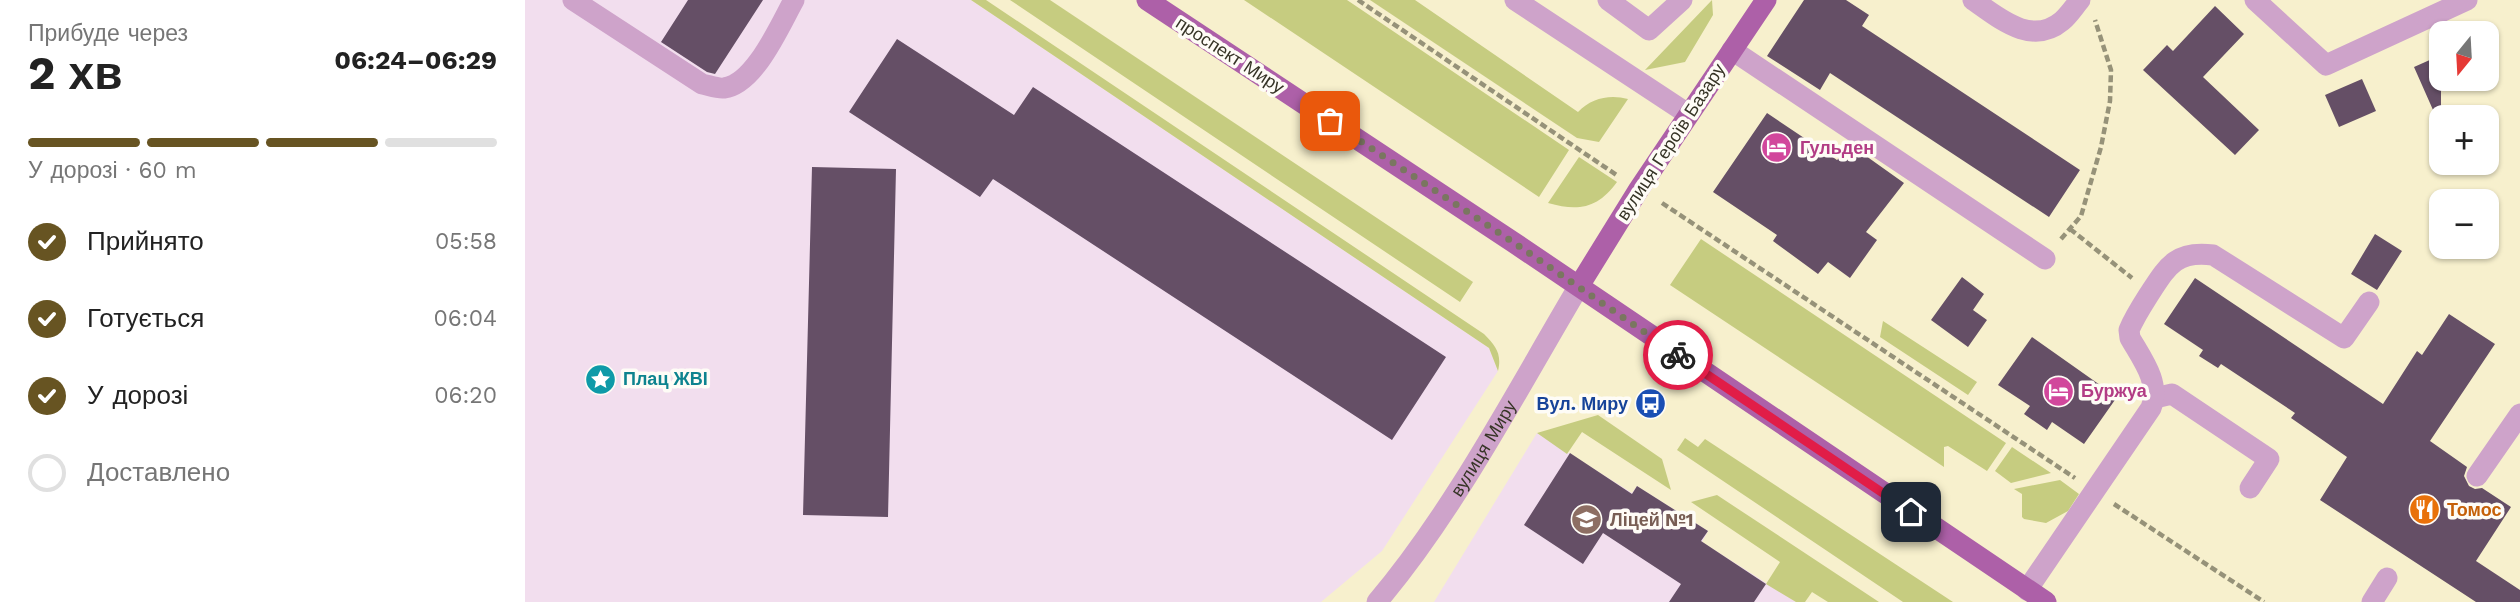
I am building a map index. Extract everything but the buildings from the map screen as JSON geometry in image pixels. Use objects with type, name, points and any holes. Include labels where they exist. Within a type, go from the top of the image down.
[{"type":"main road","name":"проспект Миру","points":[[1147,0],[1579,286],[2046,602]]},
{"type":"main road","name":"вулиця Героїв Базару","points":[[1579,286],[1688,114],[1766,0]]},
{"type":"street","points":[[573,0],[702,84],[723,89],[740,81],[756,66],[794,0]]},
{"type":"street","points":[[1515,0],[1688,114]]},
{"type":"street","points":[[1608,0],[1649,30],[1682,0]]},
{"type":"street","points":[[1973,0],[2016,29],[2035,31],[2062,21],[2080,0]]},
{"type":"street","points":[[2255,0],[2326,65],[2467,0]]},
{"type":"street","points":[[1732,50],[2045,259]]},
{"type":"street","points":[[2027,590],[2151,408],[2155,398],[2154,384],[2130,338],[2129,330],[2164,271],[2174,261],[2198,253],[2213,256],[2344,338],[2369,302]]},
{"type":"street","name":"вулиця Миру","points":[[1377,602],[1406,567],[1461,482],[1579,286]]},
{"type":"street","points":[[2155,398],[2172,394],[2269,459],[2251,488]]},
{"type":"street","points":[[2477,476],[2520,414]]},
{"type":"street","points":[[2372,602],[2387,578]]},
{"type":"path","points":[[1358,0],[1620,177]]},
{"type":"path","points":[[2101,33],[2111,70],[2110,101],[2101,147],[2081,216],[2070,229],[2151,292]]},
{"type":"path","points":[[1662,203],[2264,602]]},
{"type":"shaded area","points":[[525,0],[971,0],[1489,348],[1498,371],[1382,551],[1321,602],[525,602]]},
{"type":"shaded area","name":"Ліцей №1","points":[[1537,433],[1632,493],[1637,486],[1708,531],[1702,542],[1796,602],[1434,602]]},
{"type":"green space","points":[[971,0],[986,0],[1484,334],[1497,351],[1498,371],[1489,348]]},
{"type":"green space","points":[[1010,0],[1050,0],[1473,282],[1460,302]]},
{"type":"green space","points":[[1244,0],[1347,0],[1569,150],[1539,197]]},
{"type":"green space","points":[[1370,0],[1415,0],[1578,112],[1601,98],[1628,99],[1599,142],[1577,138]]},
{"type":"green space","points":[[1712,0],[1713,15],[1685,62],[1645,70]]},
{"type":"green space","points":[[1579,157],[1617,182],[1603,198],[1587,206],[1569,207],[1548,203]]},
{"type":"green space","points":[[1701,239],[2006,443],[1987,471],[1948,446],[1944,447],[1944,467],[1670,285]]},
{"type":"green space","points":[[1883,321],[1977,382],[1968,395],[1880,337]]},
{"type":"green space","points":[[1598,415],[1662,459],[1671,490],[1582,432],[1567,454],[1537,433]]},
{"type":"green space","points":[[1685,438],[1698,447],[1705,439],[1953,602],[1903,602],[1677,450]]},
{"type":"green space","points":[[2012,447],[2051,473],[2011,483],[1995,471]]},
{"type":"green space","points":[[2060,480],[2079,494],[2068,511],[2046,523],[2024,519],[2022,494],[2014,489]]},
{"type":"green space","points":[[1717,495],[1879,602],[1828,602],[1812,592],[1805,602],[1796,602],[1766,584],[1780,562],[1691,502]]},
{"type":"way so far","points":[[1330,121],[1678,355]]},
{"type":"place","name":"Гульден","points":[[1777,148]]},
{"type":"place","name":"Плац ЖВІ","points":[[600,379]]},
{"type":"place","name":"Буржуа","points":[[2058,391]]},
{"type":"place","name":"Вул. Миру","points":[[1651,404]]},
{"type":"place","name":"Томос","points":[[2424,510]]},
{"type":"place","name":"Ліцей №1","points":[[1587,520]]},
{"type":"route","points":[[1678,355],[1911,512]]}]
